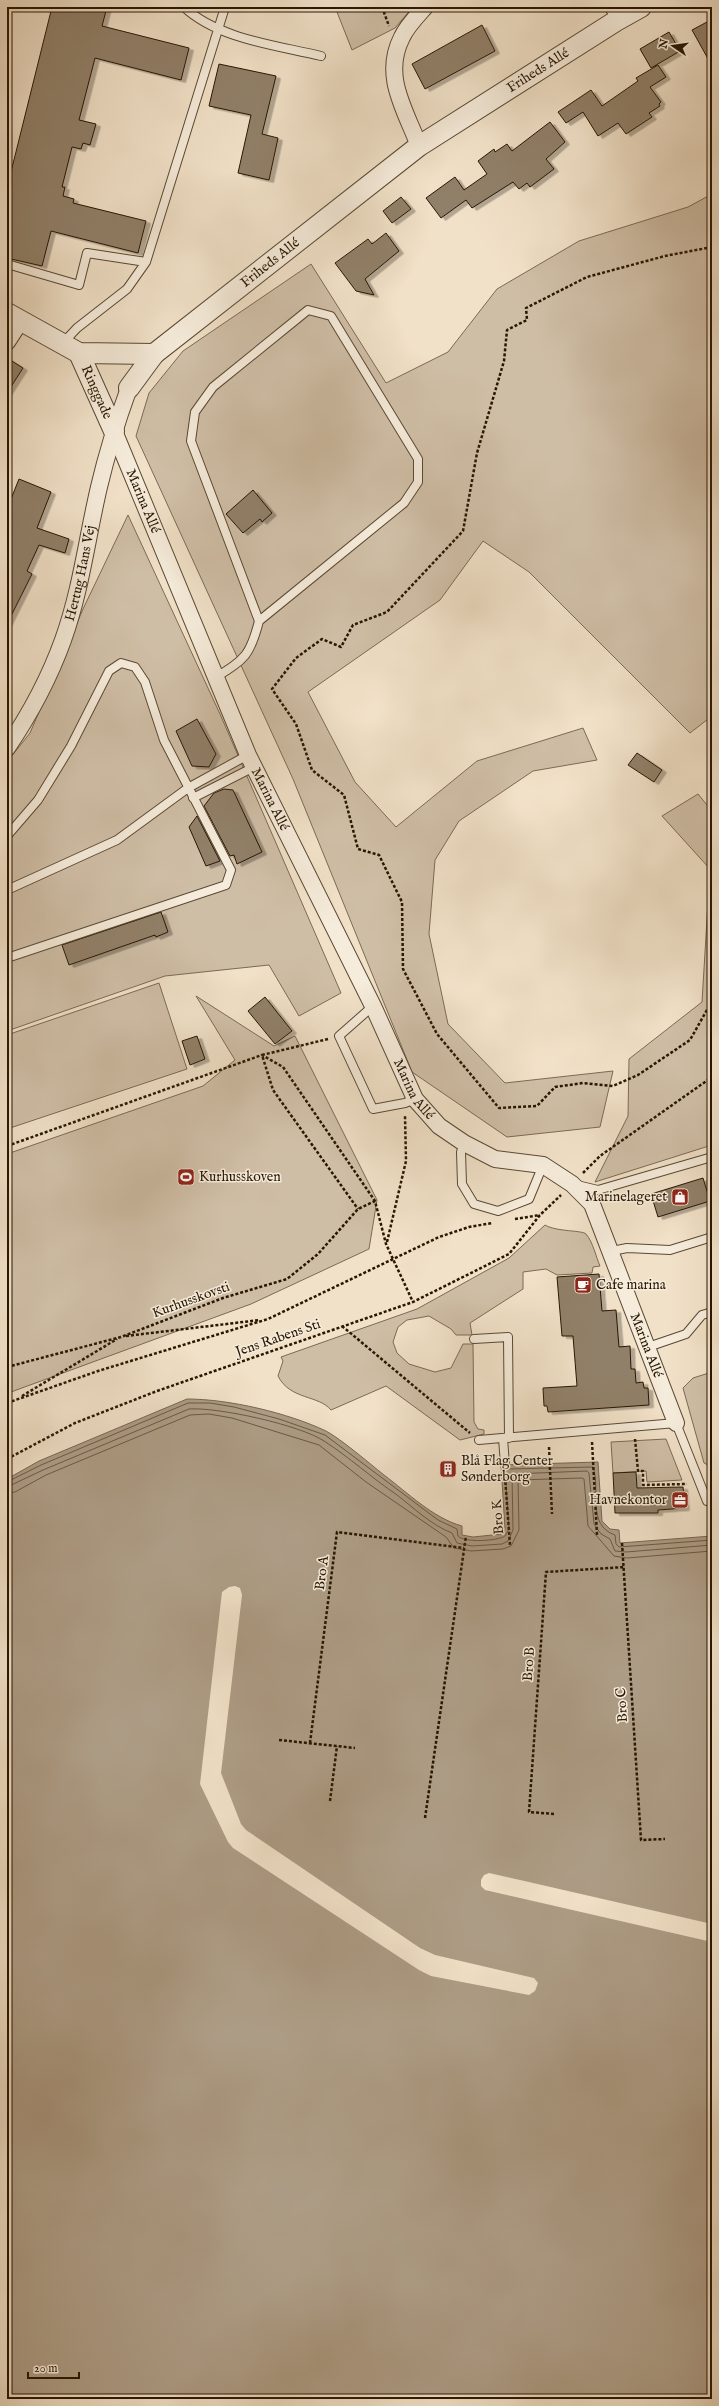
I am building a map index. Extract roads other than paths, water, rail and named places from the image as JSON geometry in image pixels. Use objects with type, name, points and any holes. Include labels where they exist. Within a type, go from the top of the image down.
[{"type":"street","points":[[419,146],[394,84],[394,57],[402,36],[425,7]]},
{"type":"street","name":"Friheds Allé","points":[[129,388],[154,354],[419,146],[612,14],[641,7]]},
{"type":"street","name":"Ringgade","points":[[7,342],[14,317],[71,348],[154,354]]},
{"type":"street","name":"Ringgade","points":[[71,348],[114,431]]},
{"type":"street","name":"Hertug Hans Vej","points":[[7,748],[40,695],[63,641],[82,577],[99,487],[114,431],[129,388]]},
{"type":"street","name":"Marina Allé","points":[[114,431],[215,678],[251,761],[373,1006],[410,1101],[439,1126],[464,1143],[495,1159],[543,1165],[572,1184],[592,1204],[612,1251],[676,1423]]},
{"type":"lane","points":[[184,7],[195,17],[217,30],[321,56]]},
{"type":"lane","points":[[71,348],[77,328],[127,289],[146,262],[225,7]]},
{"type":"lane","points":[[7,264],[79,285],[86,253],[146,262]]},
{"type":"lane","points":[[215,678],[242,661],[253,645],[259,621],[191,441],[195,412],[213,387],[308,310],[331,316],[418,459],[418,482],[404,503],[259,621]]},
{"type":"lane","points":[[7,836],[38,800],[71,746],[109,671],[121,663],[135,667],[145,682],[164,740],[231,870],[226,885],[7,958]]},
{"type":"lane","points":[[7,890],[117,840],[188,788],[251,761]]},
{"type":"lane","points":[[193,798],[251,761]]},
{"type":"lane","points":[[373,1006],[339,1036],[373,1109],[410,1101]]},
{"type":"lane","points":[[464,1143],[461,1152],[462,1184],[474,1204],[498,1211],[528,1199],[543,1165]]},
{"type":"lane","name":"Marina Allé","points":[[572,1184],[598,1190],[712,1156]]},
{"type":"lane","points":[[612,1251],[627,1248],[670,1250],[712,1237]]},
{"type":"lane","points":[[648,1347],[686,1334],[702,1316],[712,1312]]},
{"type":"lane","points":[[474,1339],[508,1337],[505,1465]]},
{"type":"lane","points":[[479,1440],[676,1423]]},
{"type":"lane","name":"Marina Allé","points":[[676,1423],[707,1501],[712,1500]]},
{"type":"water","points":[[187,1399],[221,1401],[258,1408],[294,1418],[326,1431],[347,1445],[431,1511],[462,1526],[462,1535],[473,1537],[502,1534],[505,1529],[501,1465],[598,1462],[602,1521],[610,1529],[619,1530],[620,1543],[712,1536],[712,2399],[7,2399],[7,1479],[39,1461]]},
{"type":"place","name":"Kurhusskoven","points":[[186,1177]]},
{"type":"place","name":"Marinelageret","points":[[680,1197]]},
{"type":"place","name":"Cafe marina","points":[[583,1285]]},
{"type":"place","name":"Blå Flag Center Sønderborg","points":[[448,1469]]},
{"type":"place","name":"Havnekontor","points":[[680,1500]]}]
